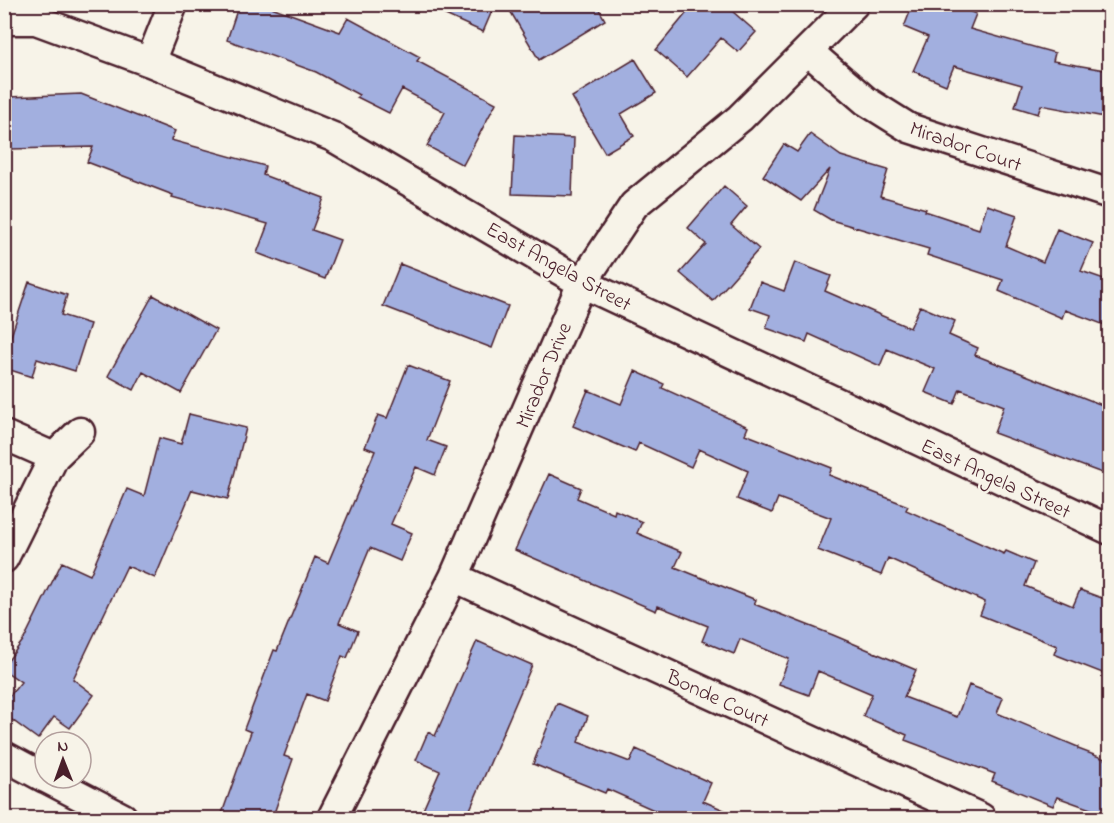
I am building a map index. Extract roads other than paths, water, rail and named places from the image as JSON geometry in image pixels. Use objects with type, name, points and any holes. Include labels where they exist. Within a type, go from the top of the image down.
[{"type":"street","points":[[150,62],[173,4]]},
{"type":"street","name":"Mirador Drive","points":[[332,819],[454,578],[582,283],[634,205],[740,118],[854,4]]},
{"type":"street","name":"East Angela Street","points":[[4,20],[36,20],[150,62],[333,138],[582,283],[1110,530]]},
{"type":"street","name":"Mirador Court","points":[[808,51],[866,101],[909,128],[1110,194]]},
{"type":"street","points":[[4,558],[54,457],[80,432]]},
{"type":"street","points":[[4,435],[54,457]]},
{"type":"street","name":"Bonde Court","points":[[454,578],[981,819]]},
{"type":"street","points":[[4,756],[33,772]]},
{"type":"street","points":[[68,790],[123,819]]}]
